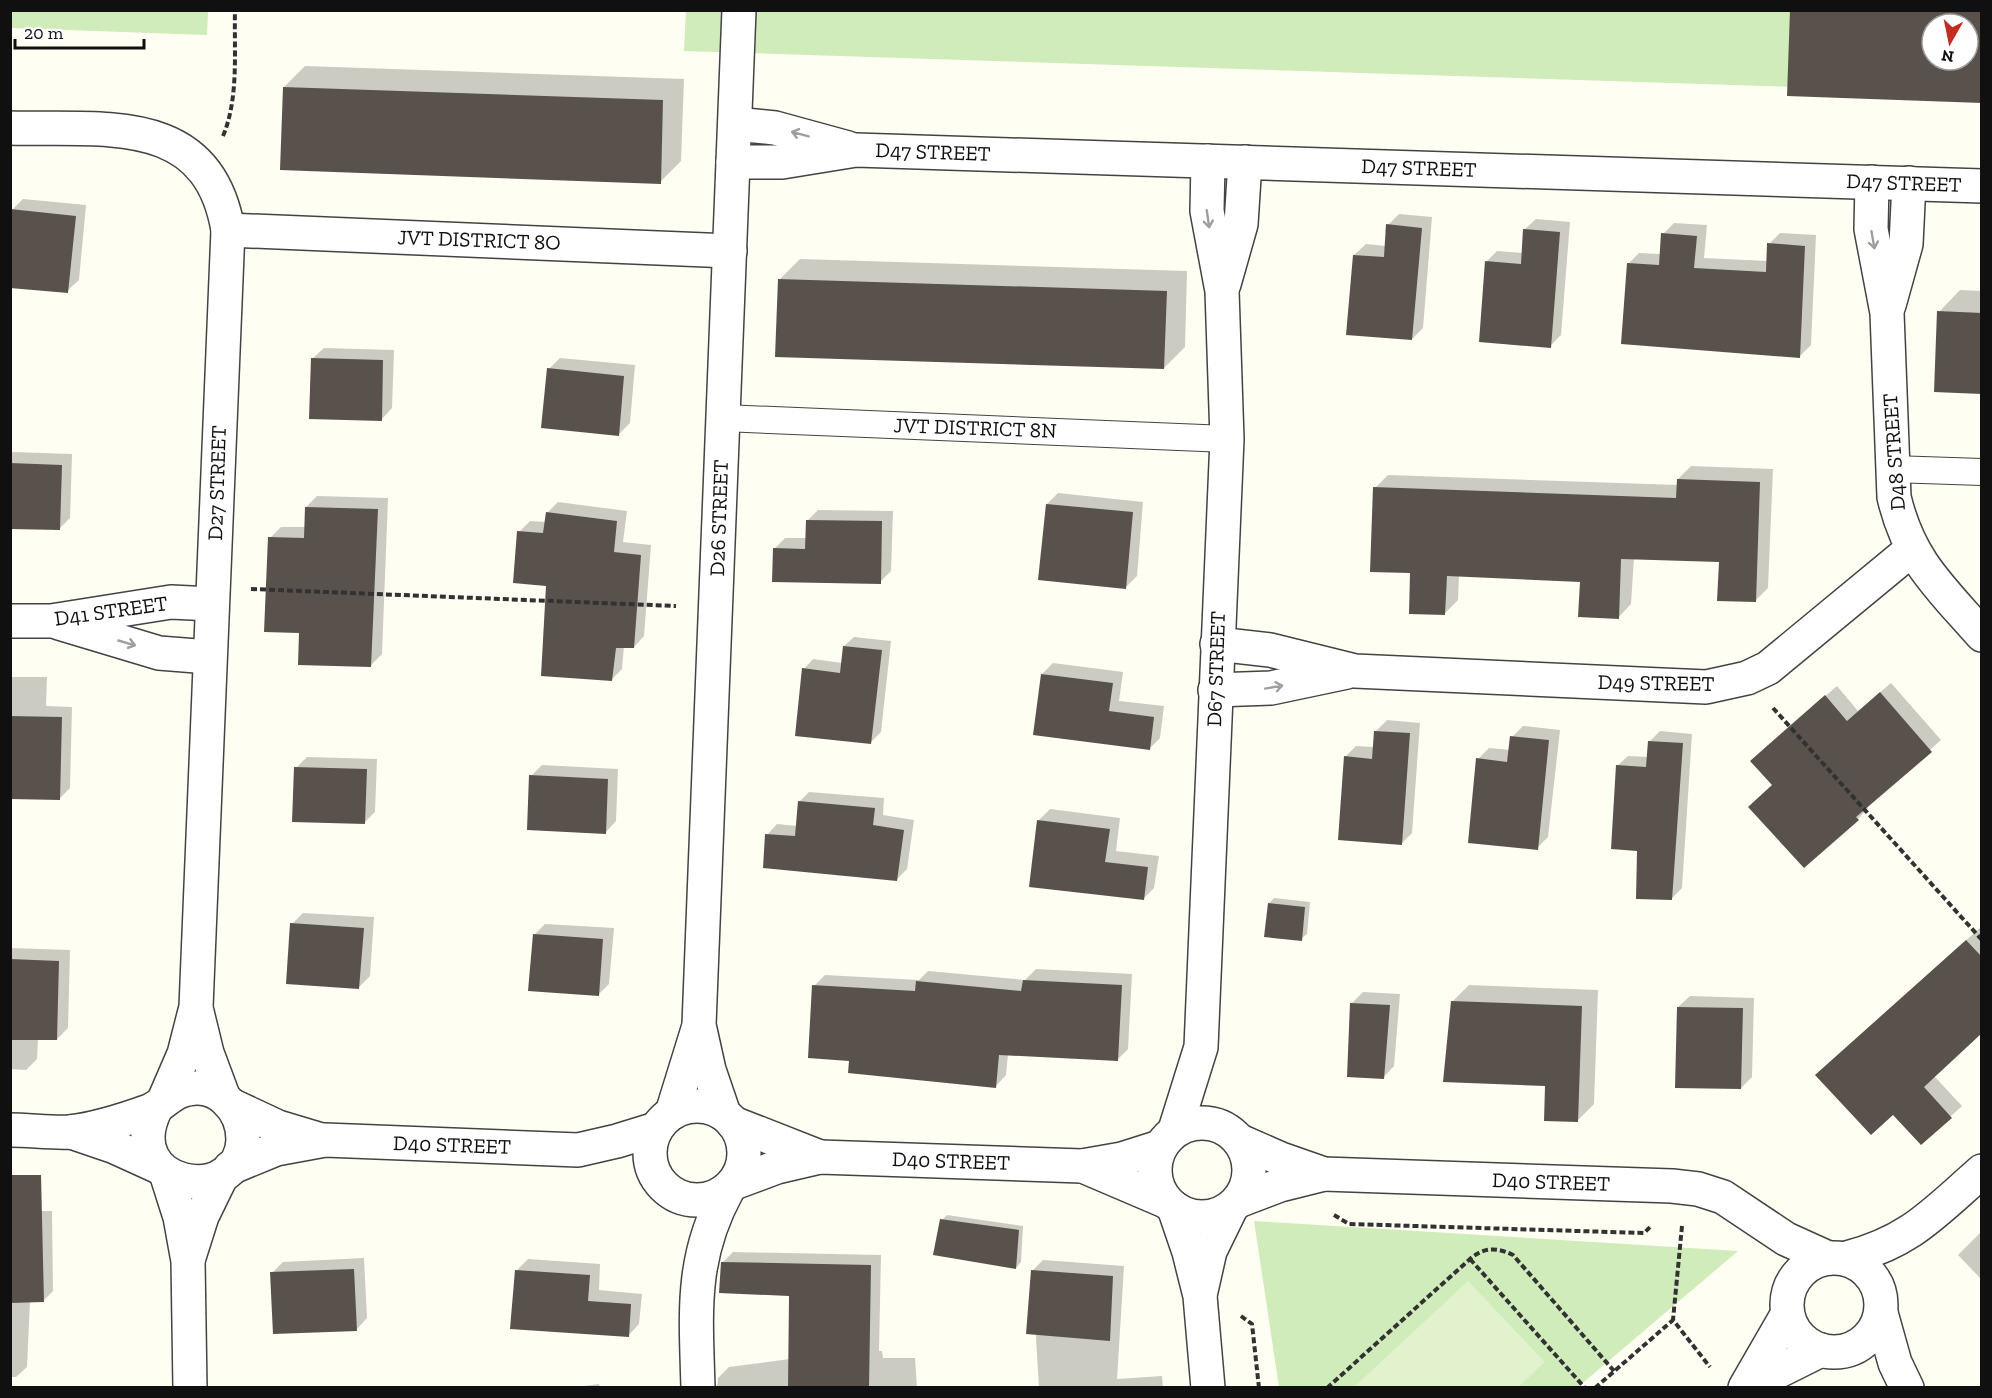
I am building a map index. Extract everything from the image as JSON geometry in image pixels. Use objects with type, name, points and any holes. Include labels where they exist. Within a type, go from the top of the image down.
[{"type":"street","name":"D26 STREET","points":[[728,1118],[709,1070],[699,1024],[739,10]]},
{"type":"street","name":"D47 STREET","points":[[735,124],[775,128],[856,150]]},
{"type":"street","name":"D27 STREET","points":[[10,128],[129,132],[154,136],[178,146],[198,162],[217,189],[224,205],[228,230],[196,1007],[184,1054],[161,1103]]},
{"type":"street","name":"D47 STREET","points":[[734,162],[782,162],[856,150],[1982,186]]},
{"type":"street","name":"D67 STREET","points":[[1208,161],[1207,211],[1222,291],[1227,439],[1201,1047],[1210,1089],[1233,1136]]},
{"type":"street","name":"D67 STREET","points":[[1222,291],[1241,224],[1245,162]]},
{"type":"street","name":"D48 STREET","points":[[1872,182],[1871,229],[1887,313],[1892,469],[1894,497],[1900,524],[1911,550],[1925,570],[1982,635]]},
{"type":"street","name":"D48 STREET","points":[[1887,313],[1906,244],[1909,183]]},
{"type":"street","name":"JVT DISTRICT 8O","points":[[228,230],[730,251]]},
{"type":"street","name":"D49 STREET","points":[[1217,644],[1276,651],[1354,671],[1706,687],[1747,678],[1787,654],[1911,550]]},
{"type":"street","name":"D41 STREET","points":[[10,621],[51,621],[212,596]]},
{"type":"street","points":[[51,621],[159,653],[209,657]]},
{"type":"street","name":"D49 STREET","points":[[1215,690],[1271,688],[1354,671]]},
{"type":"street","name":"D27 STREET","points":[[196,1007],[204,1041],[228,1101]]},
{"type":"street","name":"D26 STREET","points":[[664,1121],[699,1024]]},
{"type":"street","name":"D67 STREET","points":[[1168,1139],[1201,1047]]},
{"type":"street","points":[[69,1132],[161,1103],[176,1092],[200,1088],[228,1101],[240,1117],[243,1144],[201,1216],[188,1261]]},
{"type":"street","name":"D40 STREET","points":[[228,1101],[278,1127],[325,1140]]},
{"type":"street","points":[[161,1103],[147,1132],[148,1145],[163,1170],[180,1217],[188,1261],[190,1388]]},
{"type":"street","points":[[697,1279],[686,1234],[664,1187],[653,1173],[649,1150],[664,1121],[692,1106],[714,1109],[728,1118],[739,1132],[745,1153],[744,1164],[707,1233],[697,1279],[698,1388]]},
{"type":"street","name":"D40 STREET","points":[[728,1118],[820,1157]]},
{"type":"street","name":"D40 STREET","points":[[226,1171],[276,1149],[325,1140],[578,1150],[617,1142],[664,1121]]},
{"type":"street","points":[[1200,1296],[1210,1251],[1248,1183],[1250,1171],[1246,1150],[1233,1136],[1206,1123],[1168,1139],[1154,1175],[1189,1252],[1200,1296],[1208,1388]]},
{"type":"street","points":[[10,1130],[69,1132],[115,1147],[179,1180],[194,1183],[208,1181],[226,1171]]},
{"type":"street","name":"D40 STREET","points":[[1233,1136],[1281,1160],[1324,1173],[1672,1186],[1698,1189],[1723,1197],[1747,1210],[1767,1226],[1806,1249],[1837,1258]]},
{"type":"street","name":"D40 STREET","points":[[730,1187],[777,1167],[820,1157],[1082,1166],[1122,1159],[1168,1139]]},
{"type":"street","name":"D40 STREET","points":[[578,1150],[619,1163],[664,1187]]},
{"type":"street","name":"D40 STREET","points":[[1082,1166],[1124,1181],[1169,1205]]},
{"type":"street","points":[[1745,1388],[1805,1267],[1897,1241],[1919,1226],[1982,1171]]},
{"type":"street","name":"D40 STREET","points":[[1235,1205],[1280,1185],[1324,1173]]},
{"type":"street","points":[[664,1187],[699,1201],[709,1200],[730,1187]]},
{"type":"street","points":[[1169,1205],[1192,1217],[1202,1218],[1235,1205]]},
{"type":"street","name":"D40 STREET","points":[[1767,1226],[1785,1266],[1789,1301]]},
{"type":"street","points":[[1745,1388],[1833,1351],[1865,1341],[1878,1324],[1881,1306],[1919,1226]]},
{"type":"street","points":[[1837,1258],[1870,1274],[1881,1306],[1892,1355],[1907,1387]]},
{"type":"street","points":[[1789,1301],[1791,1325],[1803,1341],[1833,1351],[1907,1387]]},
{"type":"lane","name":"JVT DISTRICT 8N","points":[[723,418],[1227,439]]},
{"type":"lane","points":[[1892,469],[1982,472]]},
{"type":"path","points":[[198,162],[212,152],[223,138],[230,121],[235,10]]},
{"type":"path","points":[[212,596],[715,608]]},
{"type":"path","points":[[1747,678],[1982,940]]},
{"type":"path","points":[[1330,1212],[1349,1224],[1644,1233],[1659,1217]]},
{"type":"path","points":[[1595,1388],[1673,1320],[1683,1220]]},
{"type":"path","points":[[1326,1388],[1470,1259],[1486,1249],[1495,1249],[1513,1255],[1614,1371]]},
{"type":"path","points":[[1470,1259],[1586,1388]]},
{"type":"path","points":[[1234,1311],[1252,1324],[1259,1388]]},
{"type":"path","points":[[1673,1320],[1713,1371]]},
{"type":"green space","points":[[11,10],[208,11],[207,35],[11,28]]},
{"type":"green space","points":[[686,10],[1981,10],[1982,93],[684,51]]},
{"type":"green space","points":[[1254,1221],[1738,1251],[1578,1387],[1279,1387]]},
{"type":"green space","points":[[1468,1281],[1545,1362],[1518,1387],[1354,1387]]},
{"type":"building","points":[[1790,10],[1982,10],[1982,103],[1787,96]]},
{"type":"building","points":[[283,87],[663,100],[661,184],[280,170]]},
{"type":"building","points":[[10,209],[76,216],[68,293],[10,288]]},
{"type":"building","points":[[1386,224],[1422,228],[1412,340],[1346,335],[1353,255],[1384,257]]},
{"type":"building","points":[[1523,229],[1560,232],[1551,348],[1479,342],[1485,261],[1521,264]]},
{"type":"building","points":[[1661,233],[1697,236],[1694,268],[1766,272],[1767,243],[1805,246],[1800,358],[1621,344],[1627,263],[1659,265]]},
{"type":"building","points":[[778,279],[1167,291],[1164,369],[775,357]]},
{"type":"building","points":[[1937,311],[1982,313],[1982,394],[1934,392]]},
{"type":"building","points":[[311,358],[383,360],[382,421],[309,419]]},
{"type":"building","points":[[547,368],[624,376],[619,436],[541,428]]},
{"type":"building","points":[[10,463],[62,465],[60,530],[10,529]]},
{"type":"building","points":[[1677,479],[1760,482],[1756,602],[1717,601],[1719,562],[1621,559],[1619,619],[1578,617],[1580,582],[1447,576],[1445,615],[1409,614],[1410,573],[1370,572],[1373,487],[1676,498]]},
{"type":"building","points":[[1046,504],[1133,512],[1126,589],[1038,580]]},
{"type":"building","points":[[305,507],[378,509],[371,667],[298,665],[299,633],[264,632],[268,537],[304,538]]},
{"type":"building","points":[[546,512],[617,521],[614,552],[641,555],[634,648],[616,648],[612,681],[541,676],[546,586],[513,583],[517,531],[543,533]]},
{"type":"building","points":[[806,520],[882,521],[881,584],[772,582],[773,548],[805,549]]},
{"type":"building","points":[[843,646],[882,650],[871,744],[795,736],[802,668],[840,673]]},
{"type":"building","points":[[1041,674],[1113,683],[1109,711],[1154,717],[1150,750],[1033,735]]},
{"type":"building","points":[[1880,692],[1932,752],[1856,817],[1859,820],[1804,868],[1748,807],[1772,785],[1750,761],[1825,695],[1847,721]]},
{"type":"building","points":[[10,716],[62,717],[60,800],[10,799]]},
{"type":"building","points":[[1374,731],[1410,733],[1402,845],[1338,840],[1344,756],[1372,759]]},
{"type":"building","points":[[1510,736],[1549,740],[1538,850],[1468,843],[1476,758],[1507,762]]},
{"type":"building","points":[[1648,741],[1683,743],[1672,900],[1636,899],[1637,851],[1611,849],[1616,765],[1646,767]]},
{"type":"building","points":[[294,767],[367,769],[365,824],[292,822]]},
{"type":"building","points":[[529,775],[608,779],[606,834],[527,830]]},
{"type":"building","points":[[798,801],[875,808],[873,825],[904,830],[897,881],[763,868],[765,834],[795,836]]},
{"type":"building","points":[[1037,820],[1110,829],[1105,862],[1148,867],[1144,900],[1029,887]]},
{"type":"building","points":[[1268,903],[1305,907],[1302,941],[1264,937]]},
{"type":"building","points":[[290,923],[364,928],[359,989],[286,984]]},
{"type":"building","points":[[533,934],[603,939],[599,996],[528,991]]},
{"type":"building","points":[[1966,940],[1982,957],[1982,1033],[1924,1087],[1952,1118],[1921,1145],[1893,1115],[1871,1135],[1815,1075]]},
{"type":"building","points":[[10,959],[59,961],[57,1040],[10,1040]]},
{"type":"building","points":[[1023,980],[1122,985],[1118,1061],[999,1055],[996,1088],[848,1073],[849,1061],[808,1058],[812,985],[915,991],[916,981],[1021,991]]},
{"type":"building","points":[[1451,1001],[1582,1006],[1578,1122],[1544,1121],[1545,1086],[1443,1082]]},
{"type":"building","points":[[1350,1003],[1390,1005],[1384,1079],[1347,1077]]},
{"type":"building","points":[[1677,1007],[1743,1008],[1741,1089],[1675,1088]]},
{"type":"building","points":[[10,1175],[41,1175],[44,1302],[10,1303]]},
{"type":"building","points":[[940,1219],[1019,1230],[1016,1269],[933,1255]]},
{"type":"building","points":[[721,1262],[871,1265],[869,1388],[788,1388],[789,1296],[719,1293]]},
{"type":"building","points":[[354,1269],[357,1331],[273,1334],[270,1272]]},
{"type":"building","points":[[515,1270],[590,1275],[588,1301],[631,1304],[629,1337],[510,1329]]},
{"type":"building","points":[[1031,1270],[1113,1276],[1110,1341],[1026,1334]]}]
